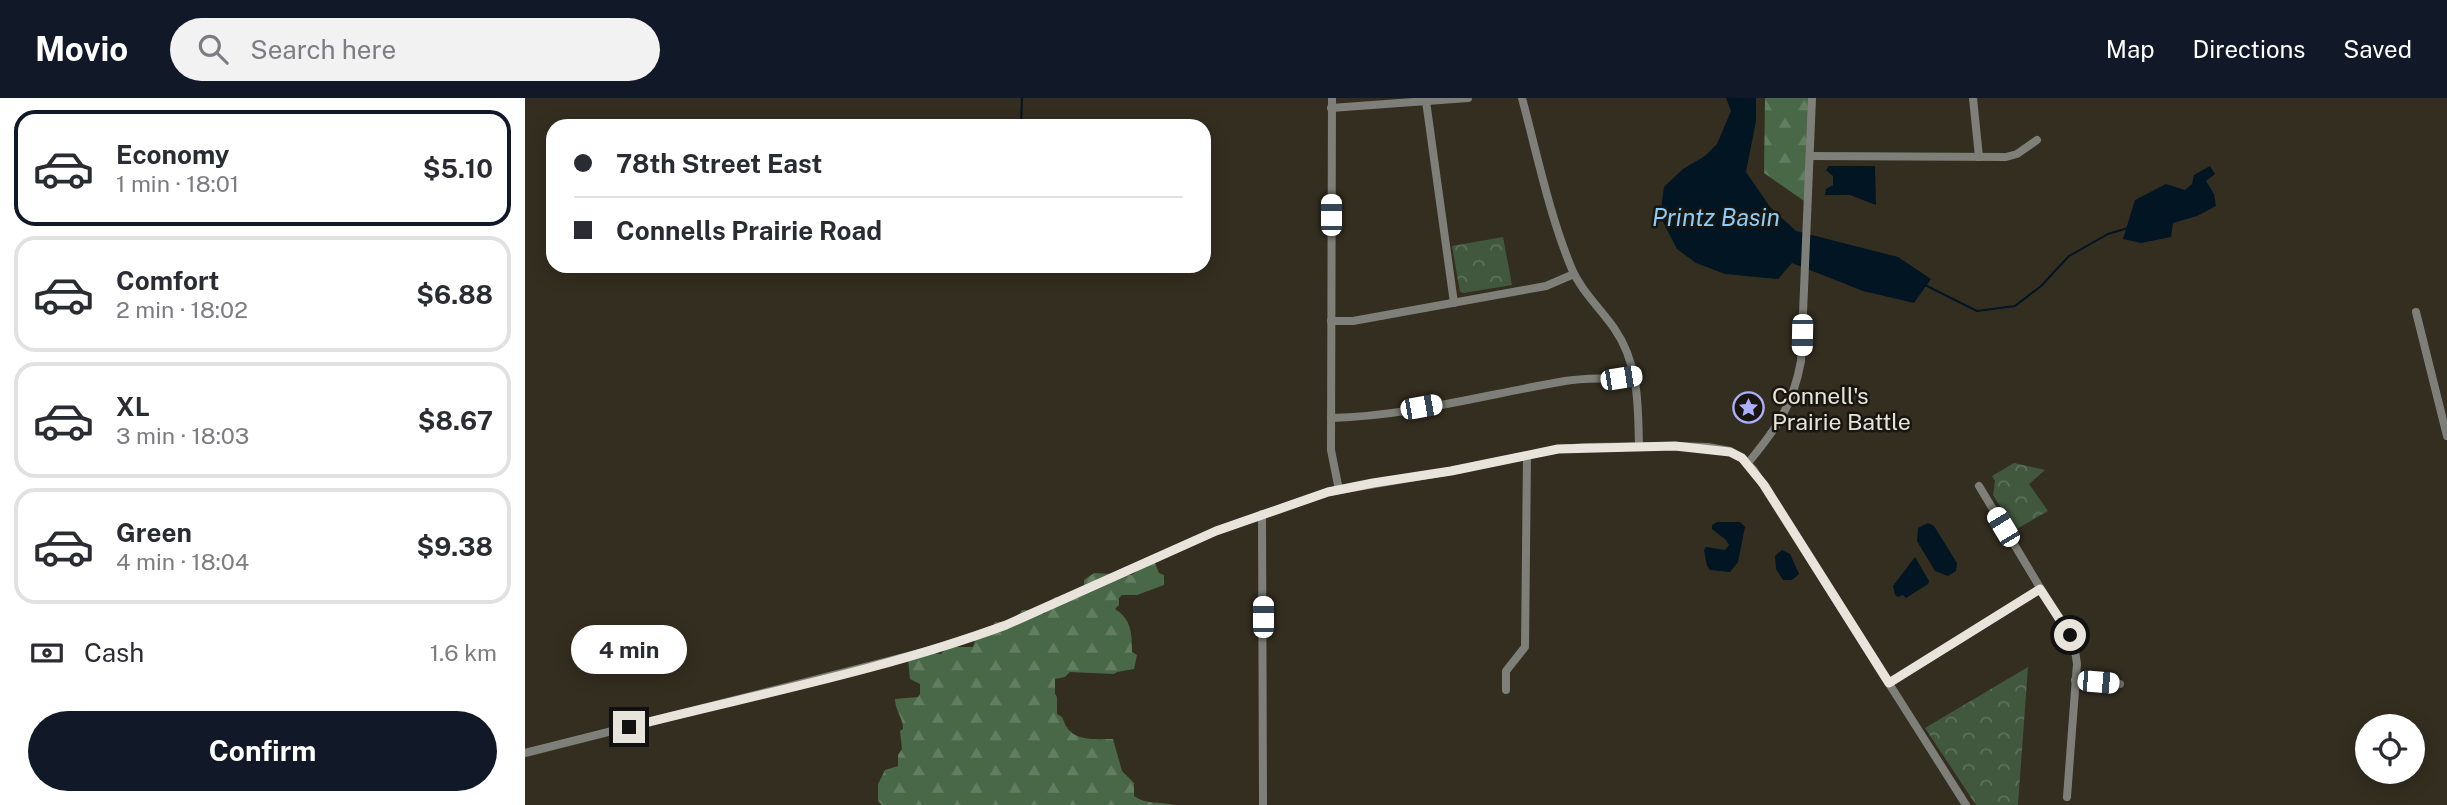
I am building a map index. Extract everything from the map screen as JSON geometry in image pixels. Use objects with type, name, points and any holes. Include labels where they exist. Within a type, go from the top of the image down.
[{"type":"street","points":[[1339,490],[1331,450],[1331,103],[1468,98]]},
{"type":"street","points":[[1522,98],[1557,228],[1574,274],[1618,334],[1629,355],[1635,376],[1639,446]]},
{"type":"street","points":[[1748,463],[1772,435],[1797,387],[1801,362],[1812,98]]},
{"type":"street","points":[[1973,98],[1979,157]]},
{"type":"street","points":[[1426,101],[1454,303]]},
{"type":"street","points":[[1810,156],[2006,157],[2017,154],[2037,141]]},
{"type":"street","points":[[1331,321],[1353,321],[1546,286],[1574,274]]},
{"type":"street","points":[[2416,312],[2447,436]]},
{"type":"street","points":[[1331,418],[1372,416],[1570,380],[1611,380],[1635,376]]},
{"type":"street","points":[[525,753],[889,661],[974,636],[1006,625],[1216,531],[1339,490],[1558,449],[1708,447],[1730,452],[1748,463],[1764,485],[1966,805]]},
{"type":"street","points":[[1506,690],[1506,671],[1525,647],[1527,456]]},
{"type":"street","points":[[1979,486],[2074,644],[2077,664],[2067,797]]},
{"type":"street","points":[[1262,514],[1263,805]]},
{"type":"street","points":[[1889,683],[2040,589]]},
{"type":"street","points":[[2075,680],[2120,684]]},
{"type":"green space","points":[[1765,98],[1809,98],[1807,203],[1764,173]]},
{"type":"green space","points":[[1503,237],[1512,285],[1460,292],[1452,246]]},
{"type":"green space","points":[[2014,463],[2045,470],[2029,484],[2048,511],[2015,530],[1993,495],[1995,481],[1992,476]]},
{"type":"green space","points":[[1148,563],[1155,563],[1159,573],[1164,575],[1164,585],[1137,595],[1122,595],[1115,609],[1124,617],[1129,627],[1132,652],[1137,655],[1134,669],[1114,674],[1070,672],[1065,677],[1055,679],[1057,714],[1074,734],[1090,739],[1113,739],[1122,771],[1134,783],[1134,796],[1148,802],[1174,805],[882,805],[878,801],[878,784],[885,770],[898,766],[898,755],[902,749],[900,731],[903,725],[895,699],[918,697],[920,694],[920,684],[910,679],[908,659],[925,652],[941,654],[948,647],[973,647],[975,640],[988,634],[995,622],[1015,622],[1022,610],[1044,614],[1052,607],[1055,597],[1084,590],[1084,580],[1094,573],[1132,575]]},
{"type":"green space","points":[[2028,667],[2018,805],[1976,805],[1925,728]]},
{"type":"water","name":"Printz Basin","points":[[1726,98],[1756,98],[1756,121],[1746,172],[1770,207],[1796,231],[1898,257],[1931,279],[1914,303],[1863,291],[1792,263],[1778,279],[1725,274],[1696,263],[1677,249],[1660,216],[1664,187],[1717,144],[1731,111]]},
{"type":"water","points":[[1829,166],[1875,166],[1876,205],[1850,195],[1825,195],[1826,189],[1833,185],[1833,176],[1826,170]]},
{"type":"water","points":[[2210,166],[2215,174],[2206,181],[2214,194],[2216,206],[2197,216],[2173,223],[2171,237],[2141,243],[2123,239],[2135,200],[2166,184],[2185,190],[2192,184],[2194,175]]},
{"type":"water","points":[[1717,522],[1740,522],[1745,527],[1738,562],[1730,572],[1710,570],[1707,566],[1704,550],[1706,547],[1725,550],[1729,545],[1712,529],[1712,525]]},
{"type":"water","points":[[1928,523],[1934,526],[1957,563],[1956,571],[1948,576],[1935,571],[1917,541],[1918,528]]},
{"type":"water","points":[[1782,550],[1790,554],[1799,574],[1792,580],[1783,580],[1776,569],[1775,556]]},
{"type":"water","points":[[1915,557],[1929,581],[1928,584],[1906,598],[1903,595],[1898,597],[1893,586]]},
{"type":"waterway","points":[[1021,119],[1022,98]]},
{"type":"waterway","points":[[1925,285],[1977,311],[2015,306],[2041,286],[2069,256],[2108,234],[2128,228]]},
{"type":"place","name":"Connell's Prairie Battle","points":[[1749,408]]},
{"type":"route","points":[[629,727],[889,661],[974,636],[1006,625],[1216,531],[1328,492],[1558,449],[1585,447],[1708,447],[1742,458],[1764,485],[1889,683],[2040,589],[2070,635]]}]
